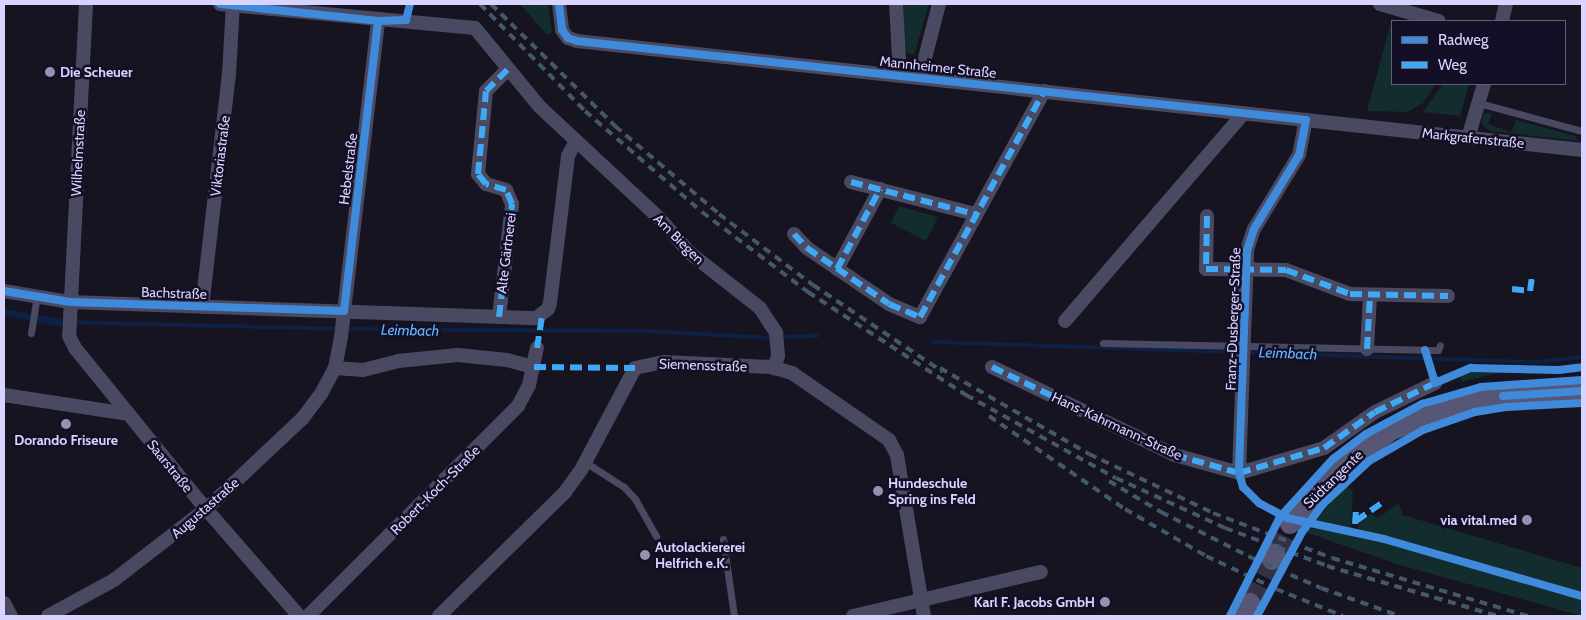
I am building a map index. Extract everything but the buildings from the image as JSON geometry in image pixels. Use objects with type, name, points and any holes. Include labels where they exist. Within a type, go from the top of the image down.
[{"type":"main road","name":"Südtangente","points":[[1290,524],[1341,468],[1392,430],[1472,401],[1582,391]]},
{"type":"street","name":"Wilhelmstraße","points":[[70,307],[86,4]]},
{"type":"street","points":[[229,4],[378,21]]},
{"type":"street","name":"Viktoriastraße","points":[[202,307],[229,75],[229,4]]},
{"type":"street","name":"Mannheimer Straße","points":[[559,4],[562,30],[568,38],[1363,126]]},
{"type":"street","points":[[896,4],[900,75]]},
{"type":"street","points":[[920,77],[939,4]]},
{"type":"street","points":[[1380,4],[1436,20]]},
{"type":"street","points":[[1502,20],[1506,4]]},
{"type":"street","name":"Am Biegen","points":[[378,21],[389,19],[466,26],[482,34],[508,70],[540,107],[659,218],[690,253],[760,308],[777,340],[774,368]]},
{"type":"street","name":"Hebelstraße","points":[[343,316],[378,21]]},
{"type":"street","name":"Alte Gärtnerei","points":[[499,317],[512,204],[506,190],[486,184],[478,174],[486,91],[508,70]]},
{"type":"street","points":[[1468,138],[1484,85]]},
{"type":"street","points":[[794,234],[802,244],[889,304],[920,317],[1044,91]]},
{"type":"street","points":[[1065,321],[1244,113]]},
{"type":"street","name":"Franz-Dusberger-Straße","points":[[1239,473],[1246,269],[1249,238],[1297,161],[1306,120]]},
{"type":"street","name":"Markgrafenstraße","points":[[1363,126],[1582,150]]},
{"type":"street","name":"Bachstraße","points":[[4,291],[37,297],[70,307],[202,307],[343,316],[529,318],[542,315],[550,303],[568,156],[576,141]]},
{"type":"street","points":[[851,182],[975,214]]},
{"type":"street","points":[[837,268],[880,189]]},
{"type":"street","name":"Franz-Dusberger-Straße","points":[[1207,216],[1206,269],[1246,269]]},
{"type":"street","points":[[1246,269],[1286,270],[1350,294],[1448,296]]},
{"type":"street","points":[[1367,349],[1370,295]]},
{"type":"street","name":"Saarstraße","points":[[70,307],[69,336],[75,348],[206,509],[299,616]]},
{"type":"street","name":"Augustastraße","points":[[48,616],[114,580],[206,509],[302,419],[321,394],[335,368],[342,337],[343,316]]},
{"type":"street","name":"Robert-Koch-Straße","points":[[308,616],[506,419],[524,397],[534,368],[537,348]]},
{"type":"street","points":[[335,368],[363,370],[398,361],[458,355],[507,360],[534,368]]},
{"type":"street","name":"Siemensstraße","points":[[439,616],[556,502],[585,462],[635,368],[664,362],[774,368],[802,378],[882,433],[893,447],[924,616]]},
{"type":"street","name":"Hans-Kahrmann-Straße","points":[[992,367],[1175,455],[1239,473]]},
{"type":"street","points":[[1239,473],[1324,448],[1375,412],[1435,383]]},
{"type":"street","points":[[4,395],[128,414]]},
{"type":"street","points":[[853,616],[1041,572]]},
{"type":"street","points":[[4,603],[11,616]]},
{"type":"lane","name":"Markgrafenstraße","points":[[1479,103],[1582,131]]},
{"type":"lane","points":[[31,333],[37,297]]},
{"type":"lane","name":"Franz-Dusberger-Straße","points":[[1103,343],[1244,353]]},
{"type":"lane","points":[[1244,353],[1367,349],[1438,350],[1440,345]]},
{"type":"lane","points":[[585,462],[624,487],[635,499],[656,536]]},
{"type":"lane","points":[[723,539],[734,616]]},
{"type":"green space","points":[[520,4],[548,4],[552,32],[547,35]]},
{"type":"green space","points":[[903,4],[929,4],[914,55],[906,52]]},
{"type":"green space","points":[[1391,23],[1391,85],[1435,85],[1423,103],[1408,112],[1367,111]]},
{"type":"green space","points":[[1442,85],[1469,85],[1460,116],[1423,112]]},
{"type":"green space","points":[[1484,113],[1492,113],[1488,124],[1511,132],[1516,120],[1575,136],[1579,141],[1489,131],[1481,123]]},
{"type":"green space","points":[[899,206],[938,217],[926,241],[891,223]]},
{"type":"green space","points":[[1474,370],[1509,370],[1462,382],[1459,373]]},
{"type":"green space","points":[[1349,487],[1353,492],[1351,528],[1316,520],[1343,488]]},
{"type":"green space","points":[[1399,503],[1403,515],[1582,568],[1582,594],[1358,529],[1359,524],[1371,514],[1378,518]]},
{"type":"green space","points":[[1319,528],[1366,537],[1582,600],[1582,616],[1400,565],[1296,529]]},
{"type":"water","points":[[4,309],[61,319],[61,327],[4,315]]},
{"type":"waterway","name":"Leimbach","points":[[58,322],[338,329]]},
{"type":"waterway","name":"Leimbach","points":[[345,329],[645,331],[773,338]]},
{"type":"waterway","name":"Leimbach","points":[[780,337],[817,336]]},
{"type":"waterway","name":"Leimbach","points":[[933,342],[1535,362],[1582,357]]},
{"type":"tunnel","points":[[1275,554],[1290,524]]},
{"type":"tunnel","points":[[1250,603],[1272,560]]},
{"type":"railway","points":[[480,4],[585,111],[702,212],[808,292],[966,395],[1116,478],[1225,528],[1327,566],[1498,616]]},
{"type":"railway","points":[[491,4],[615,126],[719,214],[813,285],[943,372]]},
{"type":"railway","points":[[940,368],[1089,454],[1213,513],[1332,558],[1528,616]]},
{"type":"railway","points":[[989,416],[1125,509],[1206,556],[1276,589],[1343,616]]},
{"type":"railway","points":[[1109,481],[1161,512],[1252,558],[1321,588],[1400,616]]},
{"type":"marked path","points":[[499,317],[512,204],[506,190],[486,184],[478,174],[486,91],[508,69]]},
{"type":"marked path","points":[[794,234],[807,248],[889,304],[920,317],[1044,91]]},
{"type":"marked path","points":[[851,182],[975,214]]},
{"type":"marked path","points":[[837,269],[880,189]]},
{"type":"marked path","points":[[1207,216],[1206,269],[1286,270],[1350,294],[1448,296]]},
{"type":"marked path","points":[[1512,289],[1530,291],[1532,276]]},
{"type":"marked path","points":[[1367,349],[1370,295]]},
{"type":"marked path","points":[[537,348],[542,315]]},
{"type":"marked path","points":[[534,367],[635,368]]},
{"type":"marked path","points":[[992,367],[1175,455],[1239,473],[1324,448],[1375,412],[1435,383]]},
{"type":"marked path","points":[[1356,521],[1382,503]]},
{"type":"marked path","points":[[1355,524],[1356,509]]},
{"type":"cycle path","points":[[220,4],[378,21],[406,20],[410,4]]},
{"type":"cycle path","points":[[559,4],[562,30],[568,38],[577,41],[1306,120],[1299,155],[1254,229],[1247,250],[1239,473],[1243,487],[1259,503],[1287,518],[1384,539],[1582,596]]},
{"type":"cycle path","points":[[4,291],[70,302],[344,311],[378,21]]},
{"type":"cycle path","points":[[1425,350],[1435,383],[1471,368],[1559,370],[1582,367]]},
{"type":"cycle path","points":[[1230,616],[1280,517],[1333,459],[1366,434],[1422,404],[1481,387],[1582,380]]},
{"type":"cycle path","points":[[1503,396],[1582,391]]},
{"type":"cycle path","points":[[1257,616],[1302,532],[1322,505],[1369,461],[1423,430],[1475,412],[1506,407],[1582,403]]},
{"type":"place","name":"Die Scheuer","points":[[50,72]]},
{"type":"place","name":"Dorando Friseure","points":[[66,424]]},
{"type":"place","name":"Hundeschule Spring ins Feld","points":[[878,491]]},
{"type":"place","name":"via vital.med","points":[[1527,520]]},
{"type":"place","name":"Autolackiererei Helfrich e.K.","points":[[645,555]]},
{"type":"place","name":"Karl F. Jacobs GmbH","points":[[1105,602]]}]
